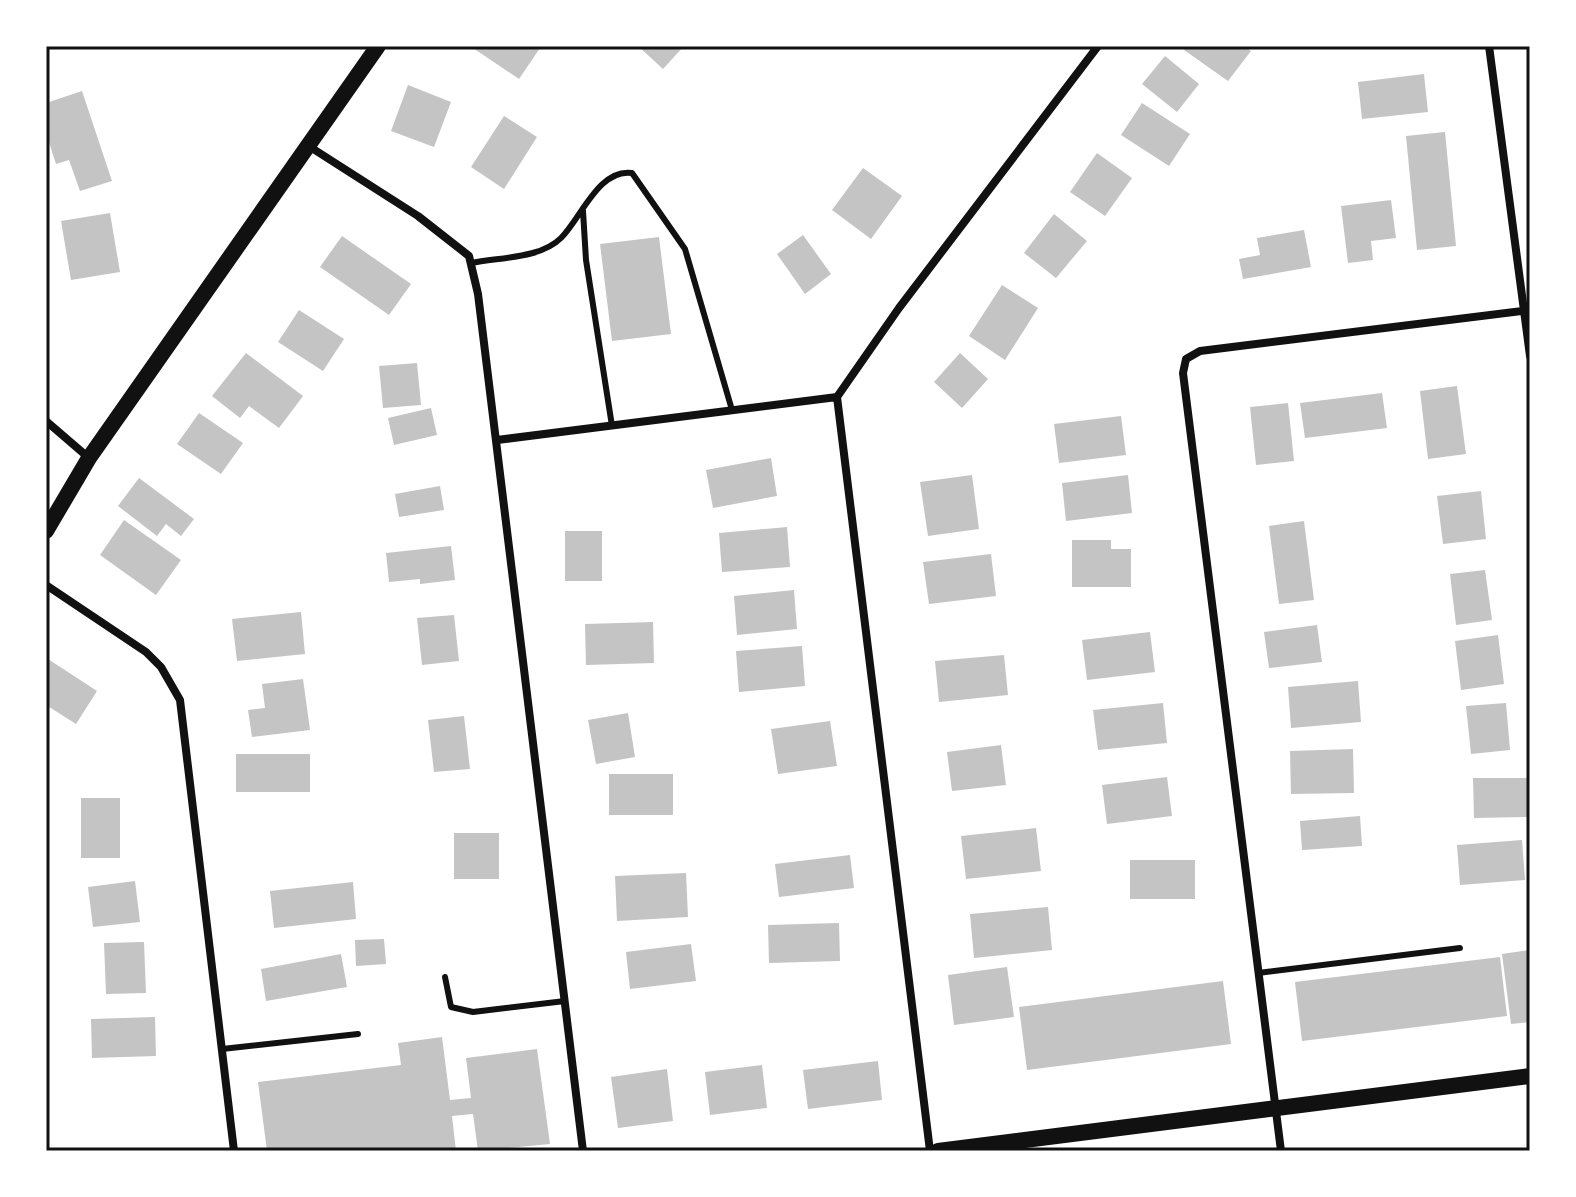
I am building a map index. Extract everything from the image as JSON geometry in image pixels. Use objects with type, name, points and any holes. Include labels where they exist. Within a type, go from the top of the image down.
[{"type":"main road","points":[[46,531],[89,458],[378,46]]},
{"type":"main road","points":[[938,1151],[1530,1076]]},
{"type":"street","points":[[930,1151],[837,397],[899,308],[1098,46]]},
{"type":"street","points":[[1489,46],[1527,310],[1530,356]]},
{"type":"street","points":[[307,145],[418,216],[469,256],[471,263],[478,294],[497,440],[583,1151]]},
{"type":"street","points":[[1281,1151],[1183,373],[1186,359],[1200,351],[1527,310]]},
{"type":"street","points":[[497,440],[837,397]]},
{"type":"street","points":[[46,421],[89,458]]},
{"type":"street","points":[[46,585],[146,652],[161,667],[180,700],[234,1151]]},
{"type":"lane","points":[[471,263],[546,250],[583,211],[603,182],[622,171],[632,173],[685,249],[732,410]]},
{"type":"lane","points":[[583,211],[586,260],[612,426]]},
{"type":"lane","points":[[1258,973],[1460,948]]},
{"type":"lane","points":[[445,977],[451,1007],[473,1012],[565,1001]]},
{"type":"lane","points":[[222,1049],[358,1034]]},
{"type":"building","points":[[470,46],[537,46],[540,48],[519,79]]},
{"type":"building","points":[[638,46],[684,46],[663,69]]},
{"type":"building","points":[[1187,46],[1244,46],[1251,51],[1228,81],[1184,50]]},
{"type":"building","points":[[1165,56],[1199,84],[1177,112],[1142,84]]},
{"type":"building","points":[[1424,74],[1428,112],[1362,119],[1358,82]]},
{"type":"building","points":[[408,85],[451,102],[434,147],[391,131]]},
{"type":"building","points":[[82,91],[112,181],[80,191],[69,160],[56,164],[46,133],[46,103]]},
{"type":"building","points":[[1142,103],[1190,134],[1169,166],[1121,135]]},
{"type":"building","points":[[504,116],[537,137],[504,189],[471,167]]},
{"type":"building","points":[[1445,132],[1456,246],[1417,250],[1406,136]]},
{"type":"building","points":[[1097,153],[1132,178],[1105,216],[1070,192]]},
{"type":"building","points":[[863,168],[902,196],[871,239],[832,210]]},
{"type":"building","points":[[1391,200],[1396,238],[1371,241],[1373,260],[1348,263],[1341,206]]},
{"type":"building","points":[[110,213],[120,272],[71,280],[61,221]]},
{"type":"building","points":[[1054,214],[1087,241],[1056,278],[1024,253]]},
{"type":"building","points":[[1304,230],[1311,267],[1243,279],[1239,259],[1260,255],[1257,238]]},
{"type":"building","points":[[803,235],[831,274],[805,294],[777,254]]},
{"type":"building","points":[[342,236],[411,284],[389,315],[320,267]]},
{"type":"building","points":[[659,237],[671,334],[612,341],[600,244]]},
{"type":"building","points":[[1002,285],[1038,308],[1005,360],[969,336]]},
{"type":"building","points":[[299,310],[344,339],[323,371],[278,342]]},
{"type":"building","points":[[246,353],[303,396],[279,428],[249,406],[240,418],[212,396]]},
{"type":"building","points":[[960,353],[988,379],[962,408],[934,382]]},
{"type":"building","points":[[417,363],[421,405],[383,408],[379,366]]},
{"type":"building","points":[[1457,386],[1466,454],[1428,459],[1420,391]]},
{"type":"building","points":[[1382,393],[1387,428],[1305,438],[1300,403]]},
{"type":"building","points":[[1288,403],[1294,461],[1256,465],[1250,407]]},
{"type":"building","points":[[431,408],[437,435],[394,445],[388,418]]},
{"type":"building","points":[[199,413],[243,443],[221,474],[177,444]]},
{"type":"building","points":[[1121,416],[1126,455],[1059,463],[1054,424]]},
{"type":"building","points":[[771,458],[777,496],[713,508],[706,470]]},
{"type":"building","points":[[972,475],[979,529],[928,536],[920,482]]},
{"type":"building","points":[[1128,475],[1132,513],[1066,521],[1062,483]]},
{"type":"building","points":[[139,478],[194,519],[181,536],[166,524],[157,536],[118,506]]},
{"type":"building","points":[[440,486],[444,510],[399,517],[395,494]]},
{"type":"building","points":[[1481,491],[1486,539],[1443,544],[1437,496]]},
{"type":"building","points":[[124,520],[181,560],[156,595],[100,555]]},
{"type":"building","points":[[1304,521],[1314,600],[1279,604],[1269,526]]},
{"type":"building","points":[[787,527],[790,567],[722,572],[719,533]]},
{"type":"building","points":[[565,531],[602,531],[602,581],[565,581]]},
{"type":"building","points":[[1072,540],[1111,540],[1111,549],[1131,549],[1131,587],[1072,587]]},
{"type":"building","points":[[451,546],[455,580],[420,584],[420,579],[389,582],[386,553]]},
{"type":"building","points":[[991,554],[996,596],[929,604],[923,562]]},
{"type":"building","points":[[1485,570],[1492,620],[1456,625],[1450,574]]},
{"type":"building","points":[[794,590],[797,629],[737,635],[734,596]]},
{"type":"building","points":[[301,612],[305,654],[237,661],[232,619]]},
{"type":"building","points":[[454,615],[459,661],[422,665],[417,618]]},
{"type":"building","points":[[653,622],[654,663],[586,665],[585,624]]},
{"type":"building","points":[[1317,625],[1322,662],[1269,668],[1264,632]]},
{"type":"building","points":[[1150,632],[1155,672],[1087,680],[1082,640]]},
{"type":"building","points":[[1498,635],[1504,684],[1461,690],[1455,641]]},
{"type":"building","points":[[802,646],[805,686],[739,692],[736,651]]},
{"type":"building","points":[[1004,655],[1008,695],[939,702],[935,661]]},
{"type":"building","points":[[48,659],[97,691],[76,724],[46,705]]},
{"type":"building","points":[[303,679],[310,730],[252,737],[248,710],[265,708],[262,684]]},
{"type":"building","points":[[1358,681],[1361,722],[1291,728],[1288,687]]},
{"type":"building","points":[[1163,703],[1167,743],[1098,750],[1093,710]]},
{"type":"building","points":[[1506,703],[1510,750],[1471,754],[1466,706]]},
{"type":"building","points":[[628,713],[635,757],[596,764],[588,720]]},
{"type":"building","points":[[464,716],[470,769],[434,772],[428,720]]},
{"type":"building","points":[[830,721],[837,766],[778,774],[771,729]]},
{"type":"building","points":[[1001,745],[1006,785],[952,791],[947,752]]},
{"type":"building","points":[[1353,749],[1354,793],[1291,794],[1290,751]]},
{"type":"building","points":[[236,754],[310,754],[310,792],[236,792]]},
{"type":"building","points":[[609,774],[673,774],[673,815],[609,815]]},
{"type":"building","points":[[1167,777],[1172,816],[1107,824],[1102,785]]},
{"type":"building","points":[[1473,778],[1530,778],[1530,817],[1474,818]]},
{"type":"building","points":[[81,798],[120,798],[120,858],[81,858]]},
{"type":"building","points":[[1360,816],[1362,846],[1302,850],[1300,821]]},
{"type":"building","points":[[1036,828],[1041,871],[966,879],[961,836]]},
{"type":"building","points":[[454,833],[499,833],[499,879],[454,879]]},
{"type":"building","points":[[1522,840],[1525,880],[1460,885],[1457,845]]},
{"type":"building","points":[[850,855],[854,888],[779,897],[775,864]]},
{"type":"building","points":[[1130,860],[1195,860],[1195,899],[1130,899]]},
{"type":"building","points":[[686,873],[688,917],[617,921],[615,876]]},
{"type":"building","points":[[135,881],[140,922],[93,927],[88,887]]},
{"type":"building","points":[[353,882],[356,919],[274,928],[270,891]]},
{"type":"building","points":[[1048,907],[1052,950],[974,958],[970,914]]},
{"type":"building","points":[[839,923],[840,961],[769,963],[768,925]]},
{"type":"building","points":[[384,939],[386,964],[356,966],[355,940]]},
{"type":"building","points":[[144,942],[146,993],[106,994],[104,943]]},
{"type":"building","points":[[691,944],[696,981],[630,989],[626,952]]},
{"type":"building","points":[[1530,950],[1530,1022],[1511,1024],[1502,954]]},
{"type":"building","points":[[341,954],[347,987],[266,1001],[261,969]]},
{"type":"building","points":[[1500,957],[1507,1016],[1302,1041],[1295,982]]},
{"type":"building","points":[[1007,967],[1014,1017],[954,1025],[948,975]]},
{"type":"building","points":[[1223,981],[1231,1044],[1027,1070],[1019,1007]]},
{"type":"building","points":[[155,1017],[156,1056],[92,1058],[91,1019]]},
{"type":"building","points":[[442,1037],[450,1100],[471,1098],[466,1058],[537,1049],[550,1144],[478,1151],[473,1114],[452,1116],[456,1151],[267,1151],[258,1082],[401,1065],[398,1043]]},
{"type":"building","points":[[878,1061],[882,1100],[808,1109],[803,1070]]},
{"type":"building","points":[[762,1065],[767,1108],[710,1115],[705,1072]]},
{"type":"building","points":[[667,1069],[673,1121],[618,1128],[611,1077]]}]
